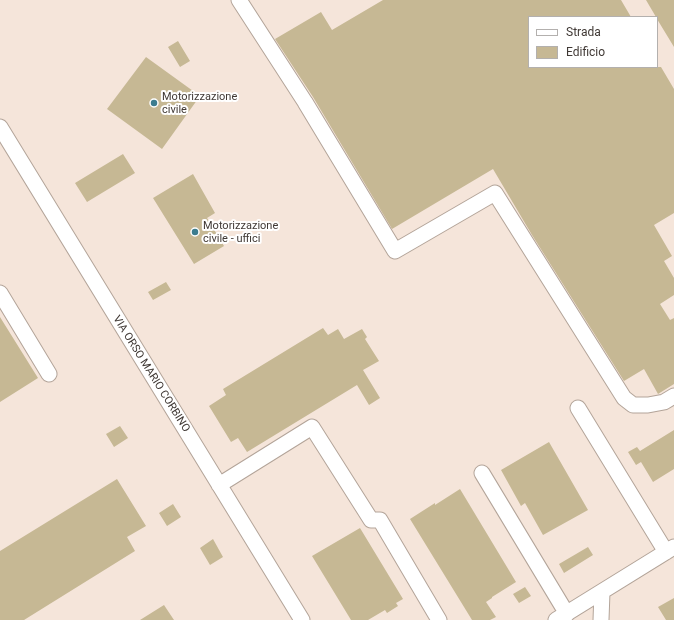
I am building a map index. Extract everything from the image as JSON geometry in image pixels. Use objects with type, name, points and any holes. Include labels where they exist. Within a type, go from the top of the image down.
[{"type":"street","points":[[240,0],[305,102],[395,252],[495,193],[624,398],[633,404],[648,405],[664,402],[674,396]]},
{"type":"street","name":"VIA ORSO MARIO CORBINO","points":[[0,127],[302,620]]},
{"type":"street","points":[[2,300],[49,374]]},
{"type":"street","points":[[482,473],[561,617],[670,550],[578,408]]},
{"type":"street","points":[[219,485],[312,427],[371,520],[380,520],[440,620]]},
{"type":"street","points":[[601,620],[602,592]]},
{"type":"building","points":[[383,0],[621,0],[630,16],[528,16],[528,68],[661,67],[674,89],[674,213],[654,225],[672,256],[664,261],[674,278],[674,295],[660,304],[670,320],[674,318],[674,384],[658,394],[644,369],[624,381],[532,235],[493,169],[392,229],[313,97],[275,39],[321,12],[332,30]]},
{"type":"building","points":[[646,0],[674,0],[674,47],[658,21],[658,16],[655,16]]},
{"type":"building","points":[[178,41],[190,61],[180,67],[168,47]]},
{"type":"building","name":"Motorizzazione civile","points":[[146,57],[200,96],[162,149],[107,109]]},
{"type":"building","points":[[123,154],[135,173],[87,202],[75,183]]},
{"type":"building","name":"Motorizzazione civile - uffici","points":[[193,174],[215,213],[207,218],[224,246],[194,264],[153,198]]},
{"type":"building","points":[[166,282],[171,290],[153,300],[148,292]]},
{"type":"building","points":[[0,317],[38,378],[0,402]]},
{"type":"building","points":[[323,328],[328,335],[338,329],[344,339],[362,329],[367,337],[365,339],[379,361],[363,370],[380,398],[369,405],[357,385],[247,452],[238,438],[231,442],[209,406],[226,395],[223,389]]},
{"type":"building","points":[[120,426],[128,438],[114,447],[106,434]]},
{"type":"building","points":[[674,430],[674,469],[653,482],[641,462],[636,465],[628,452],[637,447],[640,451]]},
{"type":"building","points":[[549,442],[588,510],[543,535],[525,503],[521,506],[501,470]]},
{"type":"building","points":[[117,479],[146,526],[127,537],[135,551],[24,620],[0,620],[0,551]]},
{"type":"building","points":[[460,489],[516,582],[486,602],[496,617],[490,620],[472,620],[410,519]]},
{"type":"building","points":[[173,504],[181,517],[167,526],[159,513]]},
{"type":"building","points":[[360,528],[403,599],[396,603],[398,606],[387,613],[385,610],[368,620],[351,620],[312,556]]},
{"type":"building","points":[[213,539],[223,557],[210,565],[200,548]]},
{"type":"building","points":[[588,547],[593,555],[564,573],[559,564]]},
{"type":"building","points":[[525,587],[531,596],[519,603],[513,594]]},
{"type":"building","points":[[674,598],[674,620],[666,620],[658,607]]},
{"type":"building","points":[[164,605],[174,620],[140,620]]},
{"type":"place","name":"Motorizzazione civile","points":[[154,103]]},
{"type":"place","name":"Motorizzazione civile - uffici","points":[[195,232]]}]
